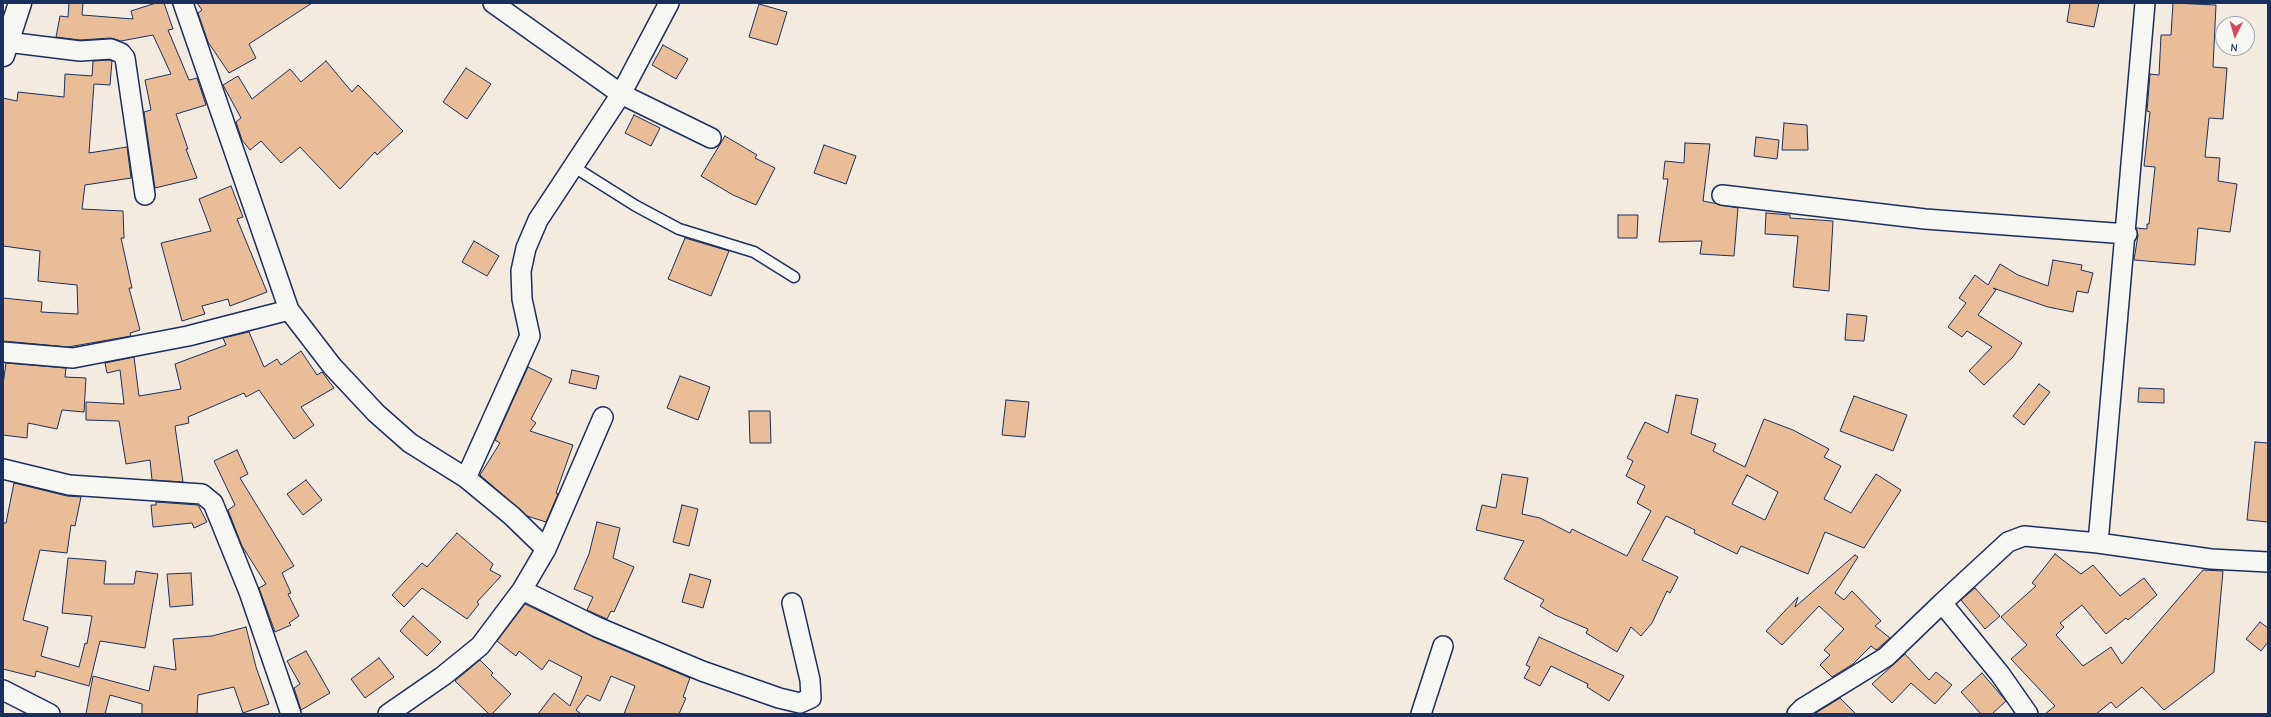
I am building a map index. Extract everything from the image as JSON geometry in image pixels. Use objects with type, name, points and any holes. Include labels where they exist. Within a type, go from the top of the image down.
[{"type":"street","points":[[20,3],[5,48],[80,51],[111,49],[121,53],[125,58],[145,195]]},
{"type":"street","points":[[184,3],[289,310],[332,366],[376,413],[410,443],[466,478],[512,516],[546,549]]},
{"type":"street","points":[[493,3],[621,94],[711,138]]},
{"type":"street","points":[[466,478],[530,336],[522,299],[521,271],[526,248],[538,220],[621,94],[669,3]]},
{"type":"street","points":[[2098,543],[2127,234],[2145,3]]},
{"type":"street","points":[[1722,195],[1925,219],[2127,234]]},
{"type":"street","points":[[3,352],[72,358],[188,336],[289,310]]},
{"type":"street","points":[[388,714],[443,676],[480,646],[522,590],[546,549],[603,416]]},
{"type":"street","points":[[3,468],[69,485],[202,494],[213,504],[249,592],[291,714]]},
{"type":"street","points":[[1797,714],[1803,708],[1886,657],[2008,542],[2024,536],[2098,543],[2211,559],[2268,562]]},
{"type":"street","points":[[522,590],[597,627],[702,671],[779,698],[800,703],[811,698],[810,680],[792,603]]},
{"type":"street","points":[[1942,603],[2000,674],[2028,714]]},
{"type":"street","points":[[1421,714],[1443,646]]},
{"type":"street","points":[[3,690],[50,714]]},
{"type":"lane","points":[[574,167],[636,206],[679,229],[754,252],[794,277]]},
{"type":"building","points":[[69,3],[83,3],[82,15],[133,19],[131,11],[156,3],[164,3],[173,29],[168,30],[189,80],[197,78],[206,105],[176,114],[188,149],[186,149],[197,178],[155,188],[144,112],[151,110],[145,80],[171,74],[153,35],[121,41],[111,38],[80,40],[56,37],[60,16],[68,17]]},
{"type":"building","points":[[197,3],[312,3],[249,44],[256,58],[229,73],[208,42],[198,13],[202,10]]},
{"type":"building","points":[[2070,3],[2099,3],[2094,27],[2067,22]]},
{"type":"building","points":[[2173,3],[2216,5],[2213,67],[2227,68],[2223,119],[2209,118],[2205,157],[2220,158],[2218,181],[2237,184],[2230,232],[2198,228],[2195,265],[2134,260],[2138,235],[2136,228],[2147,229],[2147,224],[2149,224],[2155,167],[2144,166],[2150,112],[2147,111],[2150,74],[2159,75],[2161,35],[2171,35]]},
{"type":"building","points":[[759,4],[787,12],[777,45],[749,37]]},
{"type":"building","points":[[663,45],[688,59],[676,79],[652,65]]},
{"type":"building","points":[[93,61],[112,61],[110,85],[94,84],[89,153],[127,147],[131,178],[85,185],[82,209],[123,211],[124,238],[121,238],[132,288],[129,288],[140,330],[130,333],[131,336],[68,347],[3,341],[3,298],[42,302],[41,312],[78,314],[77,285],[38,281],[40,251],[3,246],[3,98],[17,101],[18,92],[64,97],[65,74],[92,76]]},
{"type":"building","points":[[326,61],[352,92],[358,85],[403,131],[377,155],[375,152],[340,189],[300,147],[281,163],[261,141],[250,150],[242,140],[236,122],[241,118],[223,85],[238,76],[252,99],[290,69],[301,82]]},
{"type":"building","points":[[466,68],[491,84],[467,119],[443,102]]},
{"type":"building","points":[[634,115],[660,128],[651,146],[625,133]]},
{"type":"building","points":[[1784,123],[1807,125],[1808,150],[1782,150]]},
{"type":"building","points":[[725,136],[757,155],[755,158],[775,168],[756,205],[733,195],[701,176]]},
{"type":"building","points":[[1756,137],[1779,140],[1777,159],[1754,156]]},
{"type":"building","points":[[1685,143],[1710,144],[1703,201],[1738,208],[1734,256],[1700,254],[1702,241],[1659,242],[1668,179],[1663,179],[1665,161],[1684,163]]},
{"type":"building","points":[[824,145],[856,156],[846,184],[814,173]]},
{"type":"building","points":[[231,186],[243,217],[237,219],[267,292],[230,306],[228,299],[202,306],[205,314],[182,321],[161,243],[211,231],[199,199]]},
{"type":"building","points":[[1766,213],[1790,215],[1790,218],[1833,221],[1829,291],[1793,287],[1798,236],[1765,234]]},
{"type":"building","points":[[1618,215],[1638,215],[1637,238],[1618,238]]},
{"type":"building","points":[[685,238],[729,251],[711,296],[668,279]]},
{"type":"building","points":[[474,241],[499,256],[487,276],[462,262]]},
{"type":"building","points":[[2053,260],[2082,265],[2081,270],[2093,273],[2088,293],[2077,291],[2073,312],[2048,307],[1993,288],[1996,290],[1978,315],[2022,343],[2013,357],[1984,385],[1969,371],[1992,347],[1967,331],[1962,337],[1948,327],[1966,303],[1959,298],[1975,275],[1988,285],[2000,264],[2018,275],[2048,286]]},
{"type":"building","points":[[1847,314],[1867,316],[1864,341],[1845,340]]},
{"type":"building","points":[[249,332],[264,367],[277,359],[281,365],[301,351],[317,375],[322,372],[334,388],[301,407],[314,425],[294,439],[259,390],[246,397],[244,393],[188,417],[189,423],[175,426],[183,482],[152,480],[150,460],[126,464],[119,421],[86,420],[86,402],[124,404],[120,370],[107,373],[105,363],[134,357],[139,396],[181,389],[175,364],[226,345],[223,338]]},
{"type":"building","points":[[6,363],[66,368],[65,377],[86,378],[84,412],[62,410],[57,429],[28,423],[27,438],[3,435],[3,384]]},
{"type":"building","points":[[528,367],[552,379],[531,419],[536,423],[530,431],[573,445],[556,493],[558,494],[546,522],[527,516],[480,475],[500,443],[495,440]]},
{"type":"building","points":[[572,370],[599,376],[596,389],[569,383]]},
{"type":"building","points":[[680,376],[710,387],[698,420],[667,408]]},
{"type":"building","points":[[2039,384],[2050,392],[2024,425],[2013,416]]},
{"type":"building","points":[[2139,388],[2164,389],[2164,403],[2138,402]]},
{"type":"building","points":[[1676,395],[1698,399],[1691,434],[1716,444],[1713,451],[1745,467],[1764,419],[1793,430],[1829,449],[1824,457],[1841,466],[1824,499],[1851,513],[1876,474],[1901,490],[1864,548],[1825,532],[1808,574],[1741,546],[1737,554],[1694,533],[1695,530],[1666,516],[1642,560],[1678,577],[1670,593],[1667,591],[1652,623],[1641,636],[1631,627],[1617,652],[1586,633],[1588,629],[1555,615],[1540,606],[1544,600],[1504,579],[1524,541],[1476,530],[1482,505],[1496,508],[1502,474],[1528,478],[1522,514],[1540,518],[1570,533],[1572,529],[1627,556],[1651,511],[1637,503],[1645,486],[1626,476],[1633,461],[1627,458],[1645,422],[1668,433]],"holes":[[[1747,475],[1778,492],[1765,520],[1732,504]]]},
{"type":"building","points":[[1854,396],[1907,415],[1893,451],[1840,431]]},
{"type":"building","points":[[1006,400],[1029,402],[1025,437],[1002,435]]},
{"type":"building","points":[[749,411],[770,411],[771,443],[750,443]]},
{"type":"building","points":[[2255,442],[2268,443],[2268,522],[2247,520]]},
{"type":"building","points":[[237,450],[248,474],[240,478],[294,566],[282,573],[291,593],[288,594],[299,616],[289,623],[291,625],[275,632],[259,588],[266,584],[242,546],[228,510],[235,505],[214,461]]},
{"type":"building","points":[[306,480],[322,500],[303,515],[287,494]]},
{"type":"building","points":[[14,483],[67,496],[81,497],[75,526],[71,525],[67,553],[40,550],[23,620],[48,627],[41,656],[79,667],[85,643],[87,644],[92,616],[62,613],[68,558],[106,561],[104,584],[134,584],[136,571],[158,574],[145,648],[100,641],[89,686],[36,671],[35,677],[3,669],[3,523],[6,523]]},
{"type":"building","points":[[156,502],[198,505],[207,522],[194,528],[192,523],[153,527],[151,505],[156,505]]},
{"type":"building","points":[[682,505],[698,509],[689,546],[673,542]]},
{"type":"building","points":[[597,522],[620,528],[613,558],[634,567],[614,612],[611,611],[607,619],[587,610],[593,597],[574,589],[589,554]]},
{"type":"building","points":[[457,533],[493,564],[490,570],[501,576],[477,602],[479,604],[467,619],[422,588],[404,607],[392,595],[422,563],[427,567]]},
{"type":"building","points":[[2055,554],[2081,574],[2093,565],[2120,596],[2144,578],[2157,595],[2128,620],[2126,618],[2106,634],[2082,605],[2060,623],[2064,627],[2056,635],[2083,666],[2111,647],[2122,664],[2203,570],[2223,571],[2214,672],[2164,710],[2142,687],[2116,708],[2111,702],[2096,714],[2045,714],[2055,706],[2011,659],[2027,645],[2001,617],[2036,586],[2032,583]]},
{"type":"building","points":[[1855,555],[1858,557],[1835,593],[1844,600],[1852,591],[1881,621],[1875,626],[1890,638],[1876,650],[1871,646],[1853,664],[1832,677],[1820,665],[1830,655],[1824,650],[1844,629],[1819,606],[1782,645],[1766,631],[1798,597],[1795,607]]},
{"type":"building","points":[[191,573],[193,605],[170,607],[167,574]]},
{"type":"building","points":[[690,574],[711,580],[703,608],[682,602]]},
{"type":"building","points":[[1975,588],[2000,616],[1985,629],[1961,600]]},
{"type":"building","points":[[525,604],[593,637],[690,678],[683,697],[686,698],[679,714],[624,714],[635,686],[611,676],[600,701],[587,695],[576,710],[581,714],[538,714],[554,693],[570,706],[582,677],[549,660],[542,670],[519,651],[516,656],[497,641]]},
{"type":"building","points":[[413,616],[441,642],[427,656],[400,631]]},
{"type":"building","points":[[2260,622],[2268,628],[2268,642],[2261,651],[2246,639]]},
{"type":"building","points":[[246,627],[256,667],[269,704],[243,713],[234,687],[198,695],[197,714],[142,714],[142,704],[110,695],[105,714],[86,714],[93,676],[149,691],[154,666],[176,670],[173,639],[212,636]]},
{"type":"building","points":[[1539,637],[1624,676],[1609,701],[1587,687],[1588,684],[1551,666],[1540,686],[1524,678],[1530,667],[1526,665]]},
{"type":"building","points":[[306,651],[330,693],[301,710],[294,688],[300,684],[287,661]]},
{"type":"building","points":[[1905,654],[1929,680],[1936,672],[1952,685],[1935,704],[1911,683],[1892,703],[1872,684]]},
{"type":"building","points":[[379,658],[394,677],[365,698],[351,679]]},
{"type":"building","points":[[480,660],[493,673],[491,675],[511,694],[492,714],[489,714],[455,681]]},
{"type":"building","points":[[1982,673],[2006,701],[1992,714],[1981,714],[1961,692]]},
{"type":"building","points":[[1840,698],[1856,714],[1814,714]]}]
